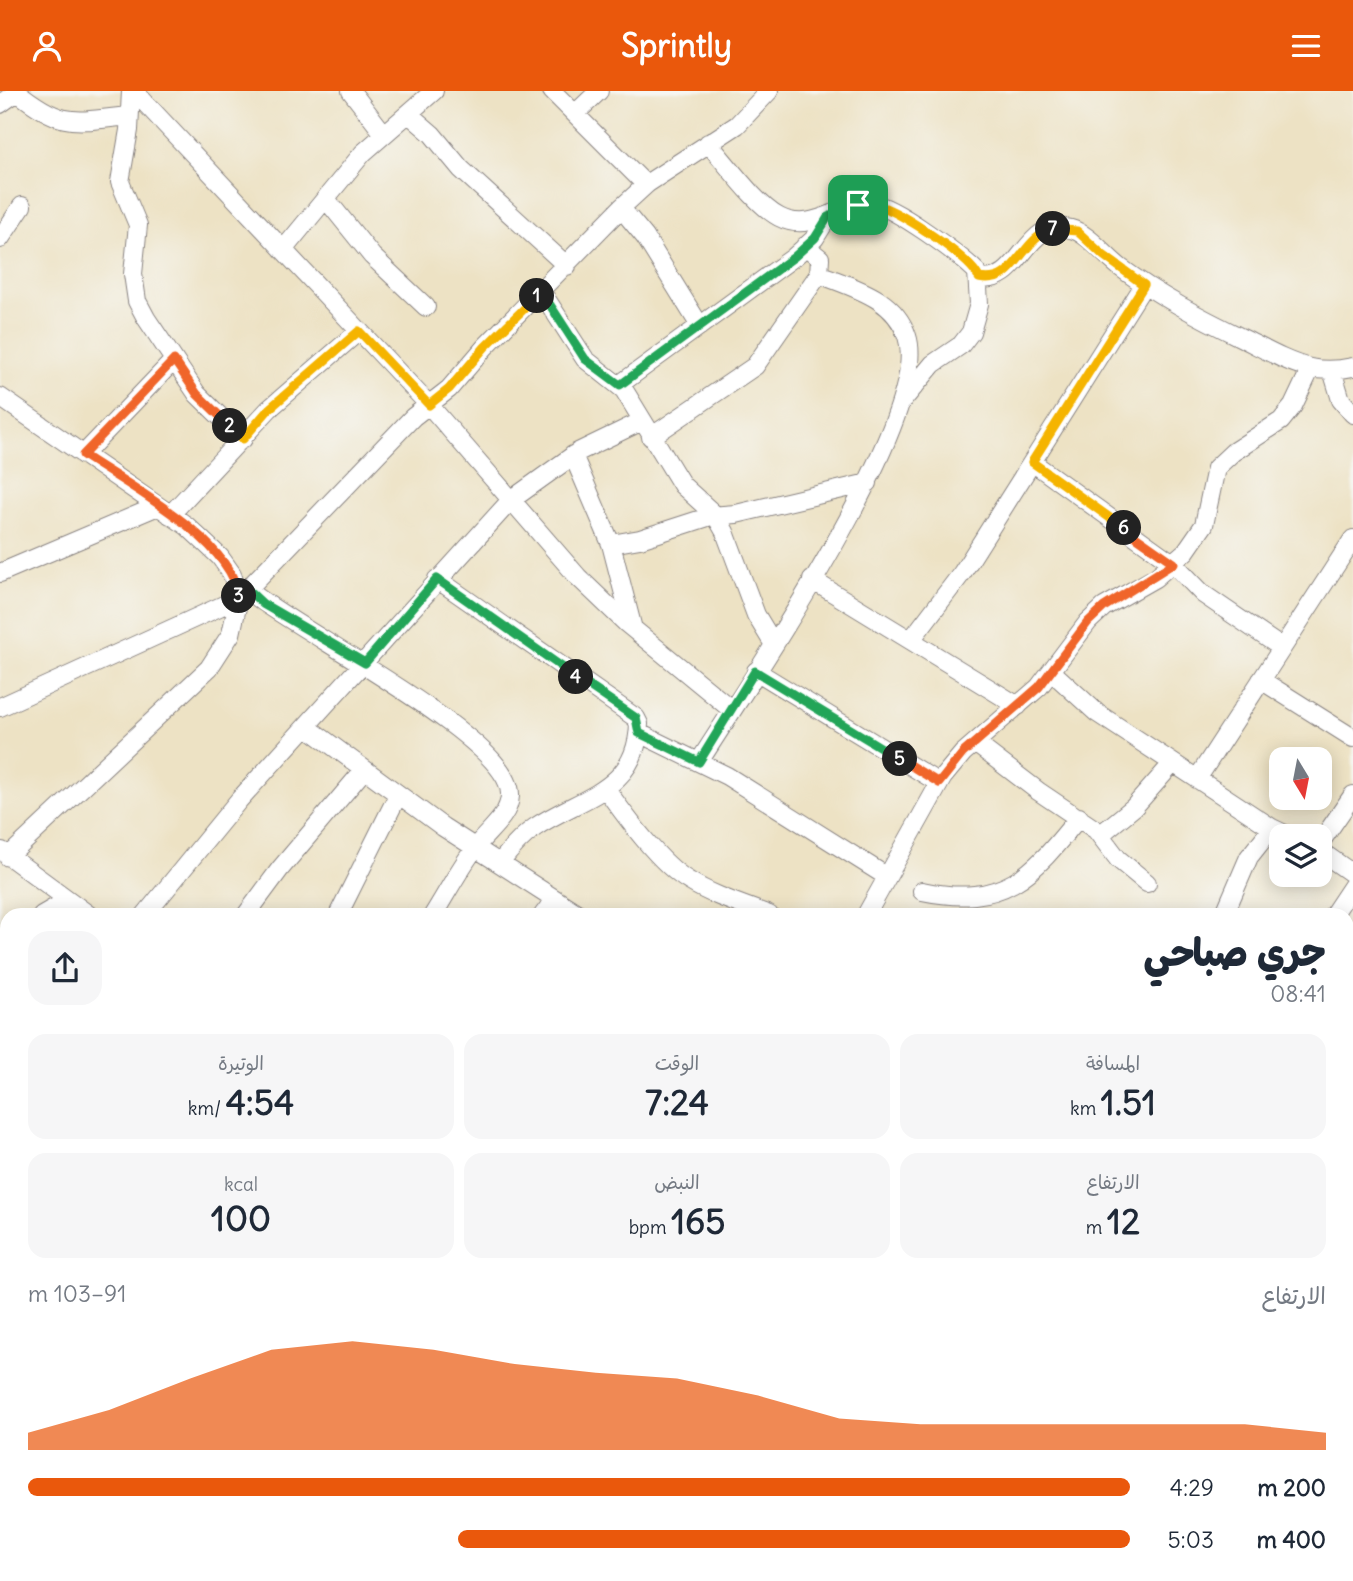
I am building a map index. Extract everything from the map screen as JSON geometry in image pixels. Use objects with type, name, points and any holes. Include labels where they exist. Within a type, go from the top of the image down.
[{"type":"street","points":[[132,91],[120,181],[138,225],[135,289],[146,318],[197,394],[243,439]]},
{"type":"street","points":[[132,91],[429,405],[578,577],[634,629],[732,710]]},
{"type":"street","points":[[351,91],[384,134]]},
{"type":"street","points":[[283,250],[363,153],[434,91]]},
{"type":"street","points":[[552,91],[646,185]]},
{"type":"street","points":[[575,114],[599,91]]},
{"type":"street","points":[[0,707],[243,594],[413,417],[449,389],[485,347],[621,208],[646,185],[737,125],[769,91]]},
{"type":"street","points":[[0,104],[17,92],[46,113],[70,123],[128,116]]},
{"type":"street","points":[[410,114],[461,169],[566,266]]},
{"type":"street","points":[[708,143],[778,217],[797,222],[828,217],[866,204],[885,207],[947,247],[973,268],[979,278],[978,312],[967,339],[933,364],[901,403]]},
{"type":"street","points":[[326,199],[372,256],[426,307]]},
{"type":"street","points":[[0,239],[22,206]]},
{"type":"street","points":[[621,208],[652,247],[700,326]]},
{"type":"street","points":[[620,385],[805,246],[828,217]]},
{"type":"street","points":[[979,278],[993,279],[1006,274],[1032,240],[1046,231],[1063,227],[1077,231],[1103,255],[1144,285],[1265,349],[1311,368],[1332,370],[1353,367]]},
{"type":"street","points":[[651,437],[755,366],[819,274],[820,258],[805,246]]},
{"type":"street","points":[[699,762],[868,484],[901,403],[909,351],[907,335],[897,315],[881,300],[819,274]]},
{"type":"street","points":[[911,640],[962,573],[1144,285]]},
{"type":"street","points":[[541,291],[585,359],[620,385],[682,485],[716,516],[756,615],[773,643]]},
{"type":"street","points":[[0,573],[164,510],[243,439],[269,409],[359,331]]},
{"type":"street","points":[[83,455],[174,360]]},
{"type":"street","points":[[873,908],[886,876],[939,783],[975,743],[1018,706],[1051,671],[1088,622],[1104,607],[1174,563],[1204,525],[1216,468],[1233,452],[1282,421],[1293,407],[1311,368]]},
{"type":"street","points":[[1332,370],[1341,400],[1353,414]]},
{"type":"street","points":[[0,397],[164,510],[220,557],[243,594],[365,663],[440,715],[495,764],[508,783],[510,796],[506,809],[475,847],[437,908]]},
{"type":"street","points":[[151,908],[239,800],[511,500],[573,455],[642,421]]},
{"type":"street","points":[[573,455],[611,544],[634,629]]},
{"type":"street","points":[[1032,462],[1174,563],[1203,594],[1282,648]]},
{"type":"street","points":[[611,544],[640,539],[716,516],[868,484]]},
{"type":"street","points":[[1197,779],[1353,539]]},
{"type":"street","points":[[437,579],[636,718],[639,733],[627,766],[606,789],[536,827],[500,863]]},
{"type":"street","points":[[812,580],[1018,706]]},
{"type":"street","points":[[79,908],[4,853],[209,668],[231,634],[243,594]]},
{"type":"street","points":[[755,671],[939,783]]},
{"type":"street","points":[[1051,671],[1097,713],[1269,826]]},
{"type":"street","points":[[1261,680],[1353,738]]},
{"type":"street","points":[[307,727],[398,796],[568,908]]},
{"type":"street","points":[[639,733],[727,776],[886,876]]},
{"type":"street","points":[[975,743],[1101,834],[1118,859],[1147,883]]},
{"type":"street","points":[[1101,834],[1134,807],[1173,763]]},
{"type":"street","points":[[251,908],[280,869],[363,771]]},
{"type":"street","points":[[606,789],[629,821],[676,872],[689,881],[753,908]]},
{"type":"street","points":[[1332,826],[1353,795]]},
{"type":"street","points":[[342,908],[398,796]]},
{"type":"street","points":[[922,891],[948,897],[972,897],[1007,887],[1027,876],[1079,817]]},
{"type":"street","points":[[1227,908],[1249,857],[1269,832]]},
{"type":"street","points":[[1332,859],[1353,874]]},
{"type":"street","points":[[1338,908],[1353,885]]},
{"type":"street","points":[[548,908],[555,899]]},
{"type":"street","points":[[54,908],[68,900]]},
{"type":"route","points":[[858,205],[878,205],[894,212],[947,247],[973,268],[979,278],[993,279],[1006,274],[1032,240],[1046,231],[1063,227],[1077,231],[1103,255],[1144,285],[1032,462],[1174,563],[1155,578],[1104,607],[1088,622],[1039,687],[963,753],[939,783],[755,671],[699,762],[639,733],[638,719],[437,579],[365,663],[263,604],[247,589],[239,598],[232,574],[210,546],[187,526],[83,455],[174,360],[197,394],[243,439],[269,409],[359,331],[429,405],[449,389],[485,347],[541,291],[585,359],[620,385],[794,257],[815,238],[828,217],[858,205]]}]
